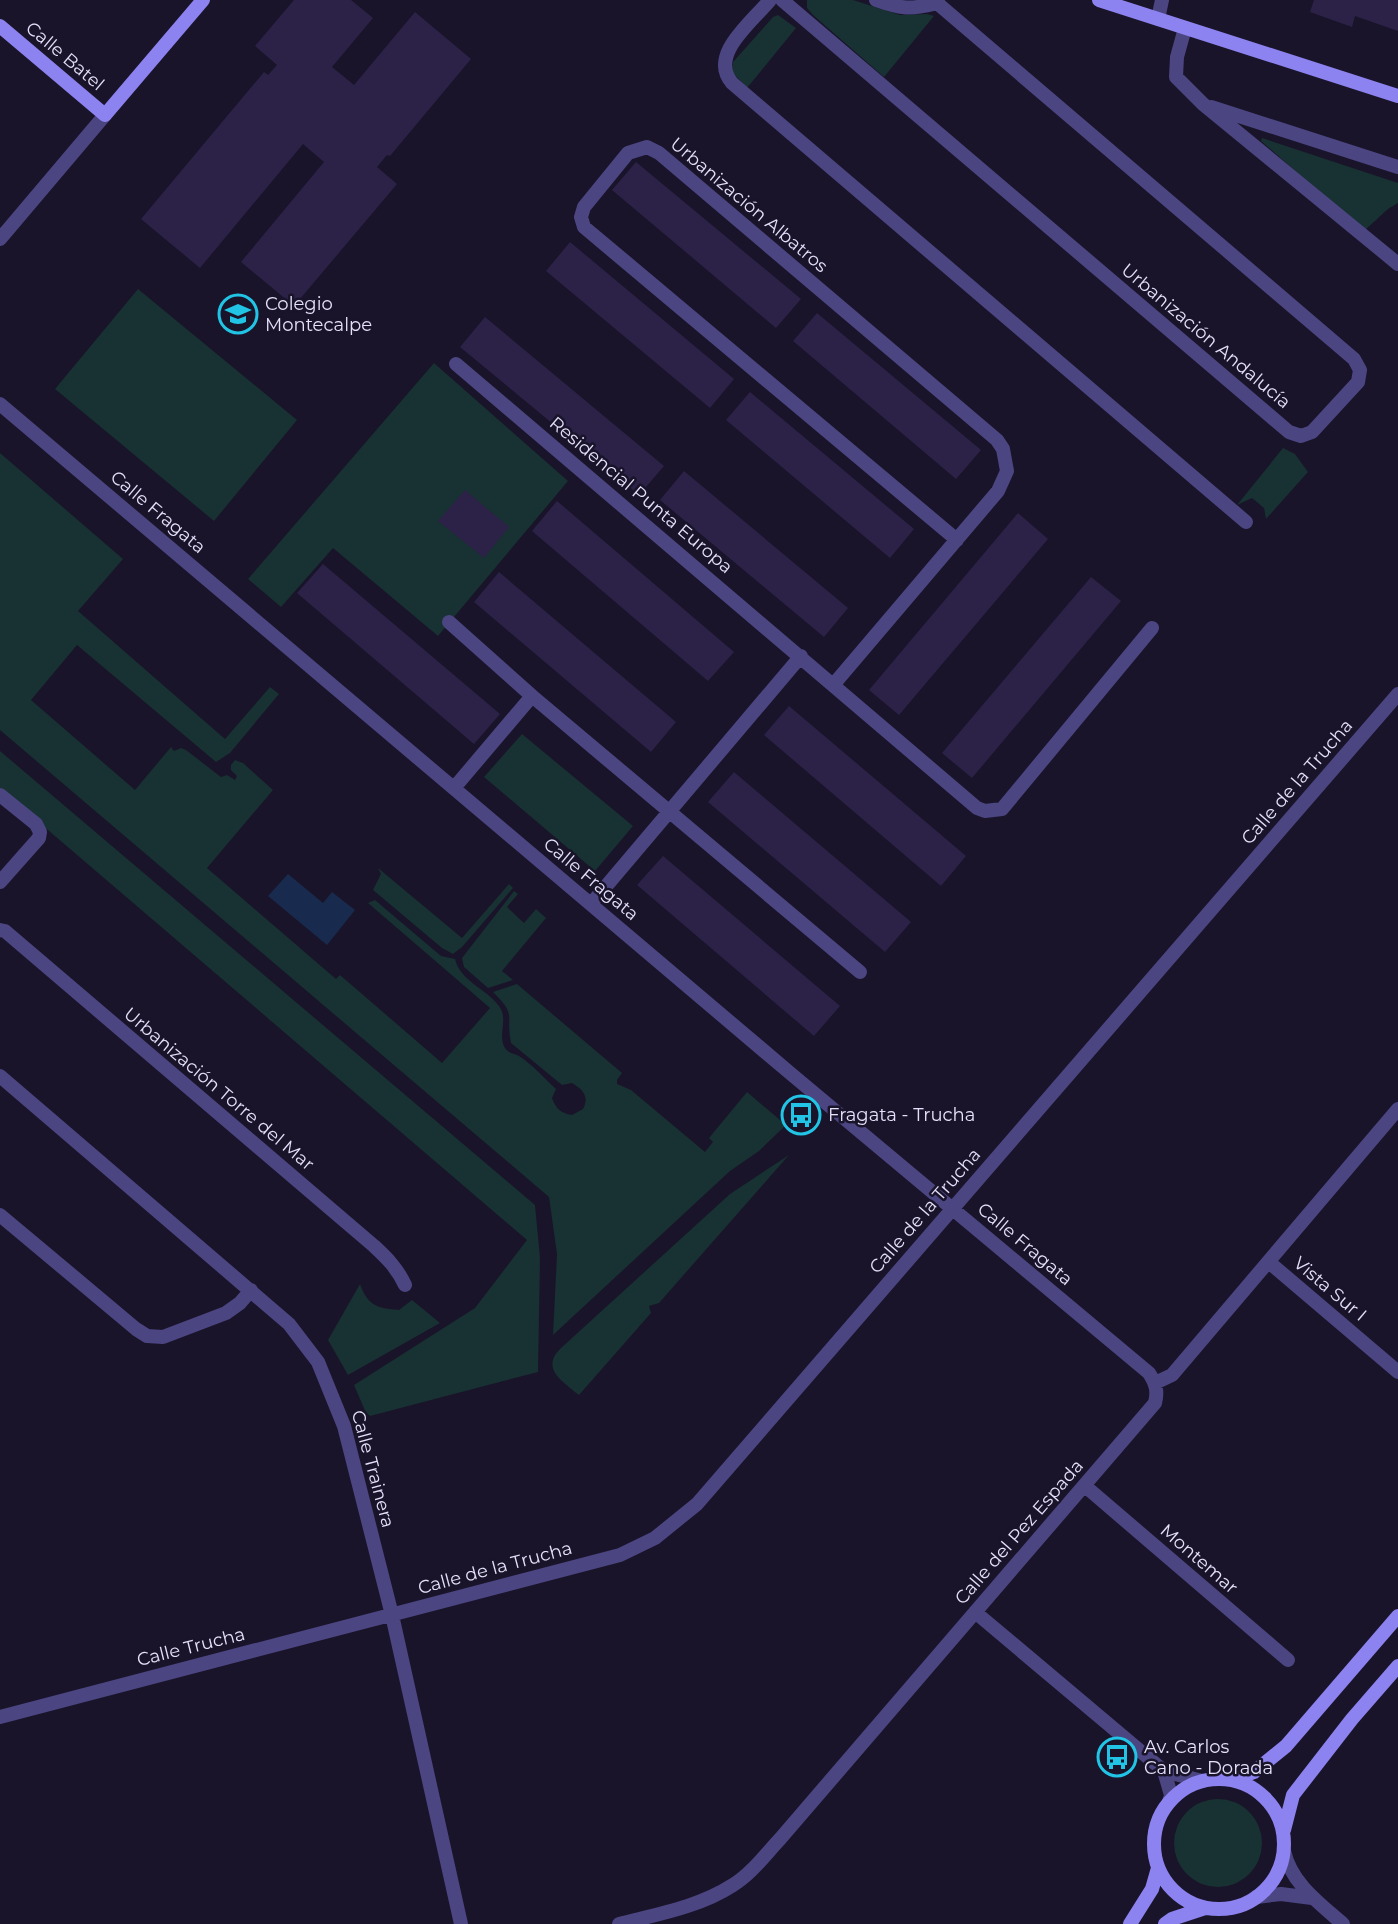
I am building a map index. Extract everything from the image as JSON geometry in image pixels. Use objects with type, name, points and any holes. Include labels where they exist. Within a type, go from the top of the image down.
[{"type":"street","points":[[0,239],[203,0]]},
{"type":"street","points":[[770,0],[725,54],[724,70],[732,83],[1247,522]]},
{"type":"street","name":"Urbanización Andalucía","points":[[782,0],[1289,432],[1301,436],[1312,432],[1358,382],[1360,370],[1354,359],[937,1],[919,8],[899,9],[876,0]]},
{"type":"street","points":[[1100,0],[1398,96]]},
{"type":"street","points":[[1158,19],[1162,0]]},
{"type":"street","name":"Calle Batel","points":[[0,26],[105,115]]},
{"type":"street","points":[[1185,28],[1177,57],[1176,77],[1203,104],[1398,264]]},
{"type":"street","points":[[1203,104],[1398,167]]},
{"type":"street","name":"Urbanización Albatros","points":[[834,684],[957,540],[1004,482],[1007,460],[997,440],[659,153],[647,147],[628,153],[584,207],[580,217],[584,227],[957,540]]},
{"type":"street","name":"Residencial Punta Europa","points":[[456,364],[971,803],[985,811],[1002,809],[1152,628]]},
{"type":"street","name":"Calle Fragata","points":[[0,404],[1149,1373],[1155,1383]]},
{"type":"street","points":[[449,622],[860,972]]},
{"type":"street","points":[[591,904],[801,656]]},
{"type":"street","name":"Calle de la Trucha","points":[[392,1615],[620,1555],[655,1538],[697,1504],[1398,694]]},
{"type":"street","points":[[454,788],[532,695]]},
{"type":"street","points":[[0,795],[36,824],[40,832],[38,838],[0,882]]},
{"type":"street","name":"Urbanización Torre del Mar","points":[[0,930],[5,931],[373,1246],[391,1262],[405,1285]]},
{"type":"street","name":"Calle Trainera","points":[[0,1076],[289,1324],[317,1362],[344,1426],[392,1615],[461,1924]]},
{"type":"street","points":[[1155,1383],[1172,1375],[1270,1263],[1398,1109]]},
{"type":"street","points":[[0,1215],[147,1336],[163,1337],[226,1313],[240,1303],[251,1290]]},
{"type":"street","name":"Vista Sur I","points":[[1270,1263],[1398,1372]]},
{"type":"street","name":"Calle del Pez Espada","points":[[619,1924],[689,1906],[726,1889],[742,1878],[780,1839],[1155,1404],[1155,1383]]},
{"type":"street","name":"Montemar","points":[[1085,1486],[1288,1660]]},
{"type":"street","points":[[975,1612],[1164,1770],[1202,1781]]},
{"type":"street","name":"Calle Trucha","points":[[0,1717],[392,1615]]},
{"type":"street","points":[[1233,1780],[1254,1772],[1286,1746],[1398,1616]]},
{"type":"street","points":[[1283,1835],[1293,1795],[1352,1719],[1398,1666]]},
{"type":"street","points":[[1164,1770],[1171,1795],[1157,1822],[1154,1837],[1158,1868],[1166,1882],[1177,1893],[1205,1908]]},
{"type":"street","points":[[1169,1802],[1182,1790],[1202,1781],[1218,1779],[1233,1780],[1261,1794],[1272,1806],[1279,1820],[1286,1862],[1294,1876],[1312,1898],[1343,1924]]},
{"type":"street","points":[[1165,1924],[1205,1908],[1236,1907],[1256,1897],[1273,1880],[1284,1851]]},
{"type":"street","points":[[1130,1924],[1152,1889],[1158,1868]]},
{"type":"street","points":[[1256,1897],[1281,1894],[1312,1898]]},
{"type":"green space","points":[[807,0],[853,0],[900,15],[934,16],[884,77],[813,15],[807,8]]},
{"type":"green space","points":[[778,15],[796,28],[747,88],[732,72],[733,62],[773,17]]},
{"type":"green space","points":[[1262,138],[1398,183],[1398,203],[1364,231],[1261,141]]},
{"type":"green space","points":[[138,289],[297,420],[214,521],[55,389]]},
{"type":"green space","points":[[434,363],[568,481],[438,636],[333,548],[281,607],[248,579]]},
{"type":"green space","points":[[1283,448],[1295,454],[1308,472],[1266,519],[1264,508],[1252,498],[1237,505]]},
{"type":"green space","points":[[0,453],[123,559],[78,611],[225,739],[270,687],[279,694],[230,753],[216,762],[77,645],[31,700],[135,790],[171,747],[174,751],[181,748],[186,750],[221,777],[227,775],[235,780],[237,776],[231,770],[231,765],[235,760],[243,763],[273,790],[207,868],[336,979],[340,975],[442,1063],[490,1008],[368,903],[375,900],[441,956],[455,959],[462,973],[494,1000],[502,1011],[502,1038],[505,1048],[529,1063],[556,1089],[552,1098],[562,1112],[572,1115],[583,1109],[586,1100],[584,1093],[572,1083],[562,1085],[511,1043],[508,1011],[493,992],[517,984],[622,1073],[617,1084],[631,1090],[705,1152],[713,1142],[709,1138],[747,1092],[786,1125],[759,1151],[730,1171],[553,1335],[557,1254],[549,1197],[0,730]]},
{"type":"green space","points":[[522,734],[633,826],[595,871],[484,777]]},
{"type":"green space","points":[[0,751],[535,1205],[540,1258],[538,1372],[370,1416],[366,1413],[354,1385],[475,1308],[527,1240],[0,789]]},
{"type":"green space","points":[[378,868],[462,938],[509,884],[513,888],[453,954],[442,948],[373,890],[381,874]]},
{"type":"green space","points":[[514,891],[518,894],[507,907],[524,923],[536,909],[546,918],[502,971],[513,980],[488,988],[464,967],[462,958]]},
{"type":"green space","points":[[789,1155],[659,1303],[649,1306],[651,1313],[579,1395],[560,1379],[553,1368],[553,1362],[561,1348],[730,1194]]},
{"type":"green space","points":[[360,1284],[366,1297],[374,1304],[399,1310],[412,1300],[440,1323],[348,1375],[328,1340]]},
{"type":"green space","points":[[1218,1799],[1235,1803],[1249,1812],[1258,1826],[1262,1843],[1258,1860],[1249,1874],[1235,1883],[1218,1887],[1201,1883],[1187,1874],[1178,1860],[1174,1843],[1178,1826],[1187,1812],[1201,1803]]},
{"type":"water","points":[[288,874],[323,903],[332,892],[355,910],[327,945],[268,896]]},
{"type":"building","points":[[294,0],[351,0],[373,18],[332,67],[354,85],[415,12],[471,59],[390,156],[387,155],[377,167],[397,184],[294,306],[241,262],[324,162],[303,144],[200,268],[141,219],[264,72],[268,75],[277,65],[255,46]]},
{"type":"building","points":[[1314,0],[1398,0],[1398,31],[1355,16],[1352,27],[1310,12]]},
{"type":"building","points":[[636,162],[801,299],[776,328],[612,190]]},
{"type":"building","points":[[570,242],[734,379],[710,408],[546,271]]},
{"type":"building","points":[[817,313],[981,450],[956,479],[793,341]]},
{"type":"building","points":[[485,317],[664,466],[639,495],[460,347]]},
{"type":"building","points":[[750,392],[914,529],[890,558],[726,420]]},
{"type":"building","points":[[684,471],[848,608],[824,637],[660,500]]},
{"type":"building","points":[[465,490],[509,527],[484,558],[438,521]]},
{"type":"building","points":[[557,501],[734,652],[708,681],[532,531]]},
{"type":"building","points":[[1018,513],[1048,539],[899,715],[869,690]]},
{"type":"building","points":[[323,564],[500,714],[474,744],[297,593]]},
{"type":"building","points":[[499,572],[676,722],[651,752],[474,602]]},
{"type":"building","points":[[1091,577],[1121,601],[972,778],[942,753]]},
{"type":"building","points":[[789,706],[966,856],[941,886],[764,735]]},
{"type":"building","points":[[734,772],[911,922],[885,952],[708,802]]},
{"type":"building","points":[[663,856],[840,1006],[814,1036],[637,885]]},
{"type":"place","name":"Colegio Montecalpe","points":[[238,314]]},
{"type":"place","name":"Fragata - Trucha","points":[[801,1115]]},
{"type":"place","name":"Av. Carlos Cano - Dorada","points":[[1117,1757]]}]
